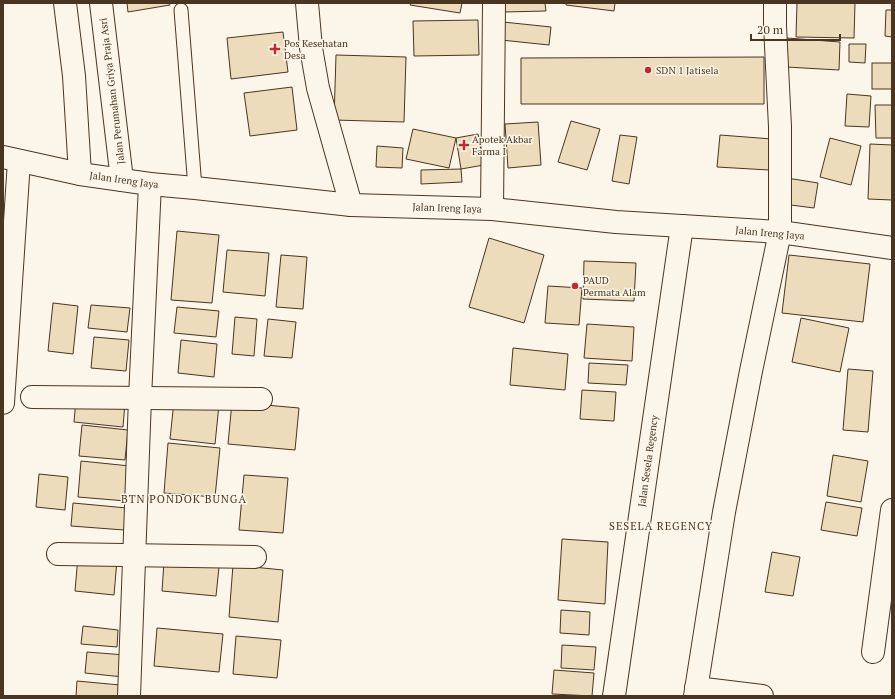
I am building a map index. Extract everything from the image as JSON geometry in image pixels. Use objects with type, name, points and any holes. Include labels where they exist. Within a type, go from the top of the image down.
[{"type":"street","points":[[65,3],[74,76],[80,174]]},
{"type":"street","name":"Jalan Perumahan Griya Praja Asri","points":[[102,3],[122,180]]},
{"type":"street","points":[[307,3],[311,48],[318,88],[351,205]]},
{"type":"street","points":[[492,209],[494,3]]},
{"type":"street","points":[[762,696],[695,692],[726,504],[751,371],[780,232],[780,127],[775,3]]},
{"type":"street","points":[[3,403],[11,159]]},
{"type":"street","name":"Jalan Ireng Jaya","points":[[11,159],[80,174],[150,184],[351,205],[492,209],[616,222],[780,232],[892,248]]},
{"type":"street","points":[[129,696],[140,398],[150,184]]},
{"type":"street","name":"Jalan Sesela Regency","points":[[614,696],[682,226]]},
{"type":"street","points":[[32,397],[261,399]]},
{"type":"street","points":[[873,652],[892,510]]},
{"type":"street","points":[[58,554],[255,557]]},
{"type":"lane","points":[[181,10],[195,188]]},
{"type":"building","points":[[127,3],[169,3],[170,5],[128,12]]},
{"type":"building","points":[[411,3],[462,3],[460,13],[410,5]]},
{"type":"building","points":[[504,3],[545,3],[546,11],[504,12]]},
{"type":"building","points":[[566,3],[615,3],[614,11],[566,5]]},
{"type":"building","points":[[797,3],[855,3],[854,38],[796,37]]},
{"type":"building","points":[[886,10],[892,10],[892,37],[885,36]]},
{"type":"building","points":[[478,20],[479,55],[414,56],[413,21]]},
{"type":"building","points":[[503,22],[551,27],[549,45],[501,40]]},
{"type":"building","points":[[283,32],[288,72],[231,79],[227,38]]},
{"type":"building","points":[[787,38],[840,42],[839,70],[786,67]]},
{"type":"building","points":[[849,44],[866,44],[865,63],[849,62]]},
{"type":"building","points":[[336,55],[406,57],[404,122],[334,120]]},
{"type":"building","points":[[764,57],[764,104],[521,104],[521,58]]},
{"type":"building","points":[[872,63],[892,63],[892,89],[872,89]]},
{"type":"building","points":[[292,87],[297,130],[250,136],[244,93]]},
{"type":"building","points":[[847,94],[871,96],[869,127],[845,126]]},
{"type":"building","points":[[875,105],[892,105],[892,138],[876,138]]},
{"type":"building","points":[[571,121],[600,129],[587,170],[558,162]]},
{"type":"building","points":[[538,122],[541,165],[508,168],[505,124]]},
{"type":"building","points":[[413,129],[456,138],[449,168],[406,159]]},
{"type":"building","points":[[478,134],[484,165],[461,169],[456,138]]},
{"type":"building","points":[[620,135],[637,137],[629,184],[612,181]]},
{"type":"building","points":[[720,135],[772,139],[769,170],[717,167]]},
{"type":"building","points":[[830,138],[861,146],[851,185],[820,177]]},
{"type":"building","points":[[870,144],[892,145],[892,200],[868,199]]},
{"type":"building","points":[[377,146],[403,148],[402,168],[376,167]]},
{"type":"building","points":[[461,169],[462,182],[421,184],[421,170]]},
{"type":"building","points":[[787,178],[818,183],[814,208],[783,204]]},
{"type":"building","points":[[177,231],[219,235],[212,303],[171,300]]},
{"type":"building","points":[[489,238],[544,255],[524,323],[469,307]]},
{"type":"building","points":[[227,250],[269,253],[265,296],[223,292]]},
{"type":"building","points":[[281,255],[307,257],[303,309],[276,307]]},
{"type":"building","points":[[789,255],[870,264],[863,322],[782,313]]},
{"type":"building","points":[[584,261],[636,263],[634,301],[583,299]]},
{"type":"building","points":[[548,286],[582,288],[579,325],[545,323]]},
{"type":"building","points":[[53,303],[78,306],[73,354],[48,351]]},
{"type":"building","points":[[91,305],[130,308],[127,332],[88,328]]},
{"type":"building","points":[[177,307],[219,311],[216,337],[174,333]]},
{"type":"building","points":[[235,317],[257,319],[254,356],[232,354]]},
{"type":"building","points":[[801,318],[849,328],[840,372],[792,362]]},
{"type":"building","points":[[268,319],[296,322],[292,358],[264,356]]},
{"type":"building","points":[[587,324],[634,327],[632,361],[584,358]]},
{"type":"building","points":[[94,337],[129,340],[126,371],[91,368]]},
{"type":"building","points":[[181,340],[217,344],[214,377],[178,373]]},
{"type":"building","points":[[513,348],[568,354],[565,390],[510,385]]},
{"type":"building","points":[[589,363],[628,365],[626,385],[588,383]]},
{"type":"building","points":[[848,369],[873,371],[868,432],[843,430]]},
{"type":"building","points":[[582,390],[616,392],[614,421],[580,419]]},
{"type":"building","points":[[76,399],[125,403],[123,427],[74,422]]},
{"type":"building","points":[[174,401],[219,405],[215,444],[170,439]]},
{"type":"building","points":[[232,402],[299,408],[295,450],[228,444]]},
{"type":"building","points":[[82,425],[128,430],[125,460],[79,456]]},
{"type":"building","points":[[168,443],[220,448],[215,497],[164,493]]},
{"type":"building","points":[[833,455],[868,461],[861,502],[827,496]]},
{"type":"building","points":[[81,461],[130,466],[126,501],[78,497]]},
{"type":"building","points":[[39,474],[68,477],[65,510],[36,507]]},
{"type":"building","points":[[244,475],[288,478],[283,533],[239,530]]},
{"type":"building","points":[[826,502],[862,508],[857,536],[821,530]]},
{"type":"building","points":[[73,503],[127,508],[124,530],[71,526]]},
{"type":"building","points":[[562,539],[608,542],[605,604],[558,600]]},
{"type":"building","points":[[772,552],[800,557],[793,596],[765,592]]},
{"type":"building","points":[[78,556],[117,560],[114,595],[75,591]]},
{"type":"building","points":[[164,562],[219,567],[216,596],[162,591]]},
{"type":"building","points":[[233,565],[283,570],[278,622],[229,617]]},
{"type":"building","points":[[561,610],[590,612],[589,635],[560,633]]},
{"type":"building","points":[[83,626],[118,630],[117,647],[81,644]]},
{"type":"building","points":[[157,628],[223,634],[219,672],[154,666]]},
{"type":"building","points":[[236,636],[281,640],[277,678],[233,674]]},
{"type":"building","points":[[562,645],[596,647],[594,670],[561,668]]},
{"type":"building","points":[[87,652],[125,655],[123,677],[85,673]]},
{"type":"building","points":[[554,670],[594,673],[592,696],[552,694]]},
{"type":"building","points":[[77,681],[120,685],[119,696],[76,696]]},
{"type":"place","name":"Pos Kesehatan Desa","points":[[275,49]]},
{"type":"place","name":"SDN 1 Jatisela","points":[[648,70]]},
{"type":"place","name":"Apotek Akbar Farma I","points":[[464,145]]},
{"type":"place","name":"PAUD Permata Alam","points":[[575,286]]},
{"type":"district","name":"BTN PONDOK BUNGA","points":[[184,499]]},
{"type":"district","name":"SESELA REGENCY","points":[[661,526]]}]
